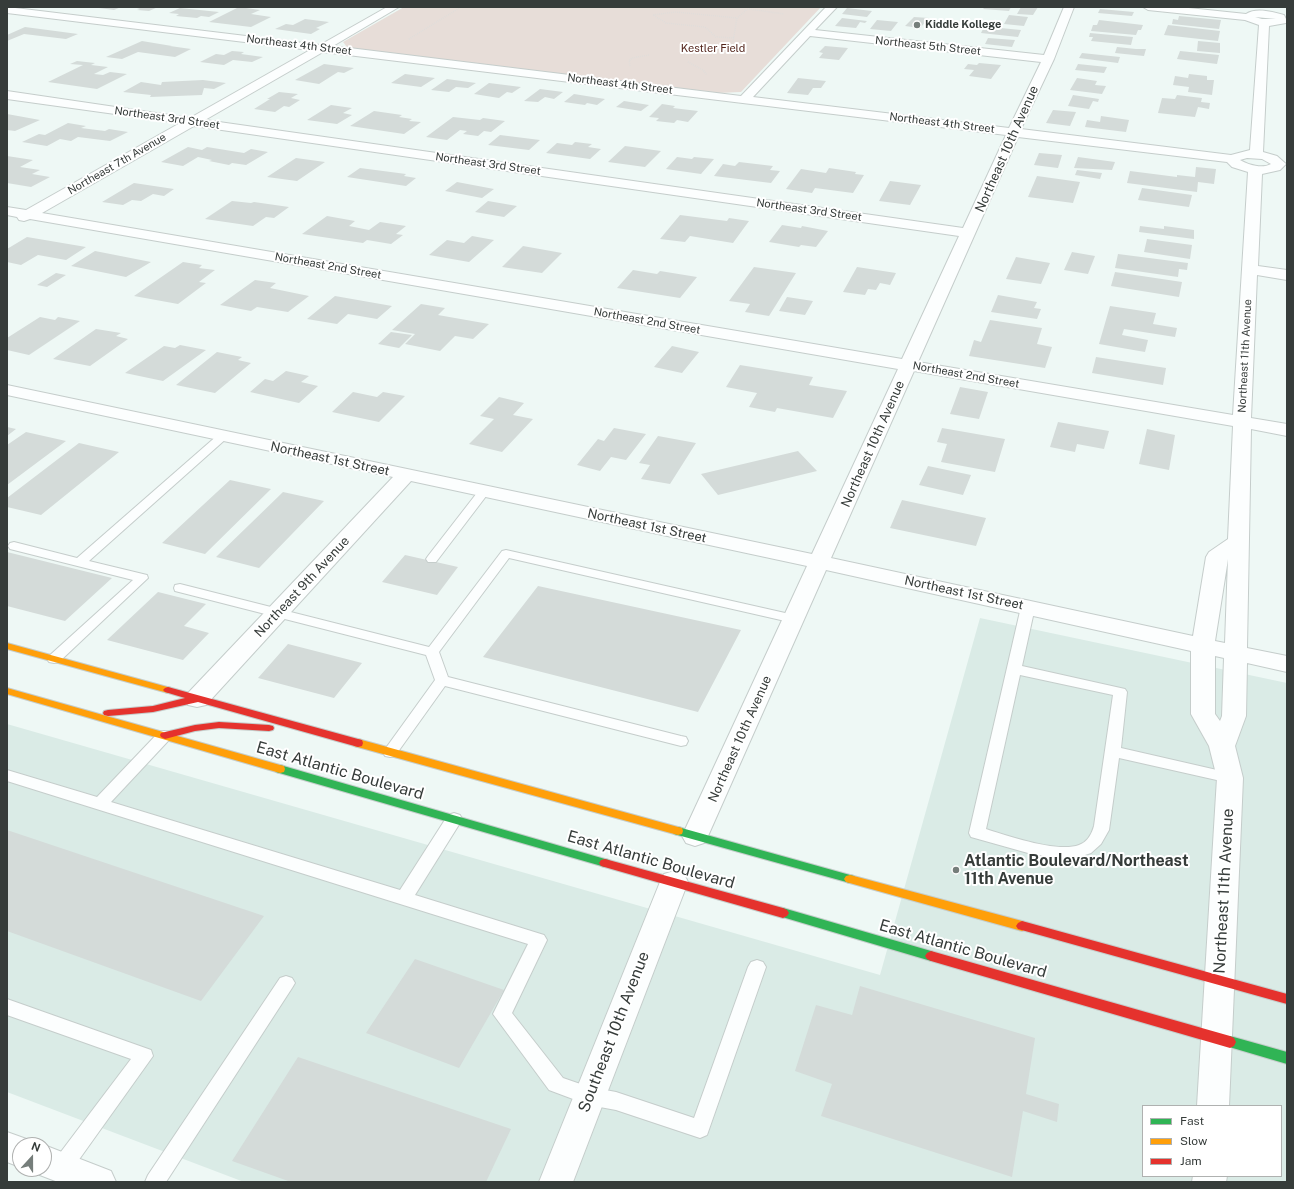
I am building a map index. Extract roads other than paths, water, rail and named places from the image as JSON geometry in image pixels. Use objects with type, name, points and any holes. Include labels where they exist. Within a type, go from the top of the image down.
[{"type":"main road","points":[[7,646],[1287,999]]},
{"type":"main road","name":"East Atlantic Boulevard","points":[[7,691],[1287,1058]]},
{"type":"main road","points":[[87,713],[137,712],[172,706],[198,699]]},
{"type":"main road","points":[[164,736],[195,728],[219,725],[310,730]]},
{"type":"street","name":"Northeast 7th Avenue","points":[[16,216],[192,122],[394,7]]},
{"type":"street","points":[[744,99],[809,33],[832,7]]},
{"type":"street","name":"Northeast 10th Avenue","points":[[696,836],[908,365],[1048,59],[1069,7]]},
{"type":"street","points":[[1148,7],[1249,16],[1252,14],[1265,14],[1276,16],[1284,20]]},
{"type":"street","name":"Northeast 4th Street","points":[[7,10],[1234,159],[1240,155],[1274,169],[1283,165]]},
{"type":"street","name":"Northeast 11th Avenue","points":[[1222,746],[1234,716],[1242,422],[1249,269],[1265,14]]},
{"type":"street","name":"Northeast 5th Street","points":[[809,33],[1048,59]]},
{"type":"street","name":"Northeast 3rd Street","points":[[7,95],[969,232]]},
{"type":"street","name":"Northeast 2nd Street","points":[[16,216],[1287,430]]},
{"type":"street","points":[[1249,269],[1287,275]]},
{"type":"street","name":"Northeast 1st Street","points":[[7,390],[820,562],[1287,664]]},
{"type":"street","name":"Northeast 9th Avenue","points":[[198,699],[406,475]]},
{"type":"street","name":"Northeast 11th Avenue","points":[[1213,1105],[1218,980],[1230,778],[1222,746],[1203,714],[1203,646],[1217,557],[1238,542]]},
{"type":"street","name":"Southeast 10th Avenue","points":[[556,1182],[674,882]]},
{"type":"street","points":[[53,1164],[99,1182]]},
{"type":"lane","points":[[79,563],[222,436]]},
{"type":"lane","points":[[432,559],[484,491]]},
{"type":"lane","points":[[14,546],[142,578],[54,659]]},
{"type":"lane","points":[[432,652],[506,554],[794,619]]},
{"type":"lane","points":[[180,588],[432,652]]},
{"type":"lane","points":[[1014,669],[1120,692],[1114,752],[1099,834],[1089,847],[1078,851],[1058,852],[1032,848],[977,833],[1014,669],[1028,607]]},
{"type":"lane","points":[[432,652],[442,680]]},
{"type":"lane","points":[[442,680],[681,741]]},
{"type":"lane","points":[[390,752],[442,680]]},
{"type":"lane","points":[[100,804],[164,736]]},
{"type":"lane","points":[[1114,752],[1230,778]]},
{"type":"lane","points":[[7,775],[538,940],[502,1014],[556,1084],[589,1096],[616,1101],[700,1128],[757,966]]},
{"type":"lane","points":[[404,898],[454,819]]},
{"type":"lane","points":[[155,1182],[286,984]]},
{"type":"lane","points":[[7,1007],[144,1056],[53,1164]]},
{"type":"place","name":"Kiddle Kollege","points":[[917,25]]},
{"type":"place","name":"Atlantic Boulevard/Northeast 11th Avenue","points":[[956,870]]},
{"type":"park label","name":"Kestler Field","points":[[713,49]]}]
